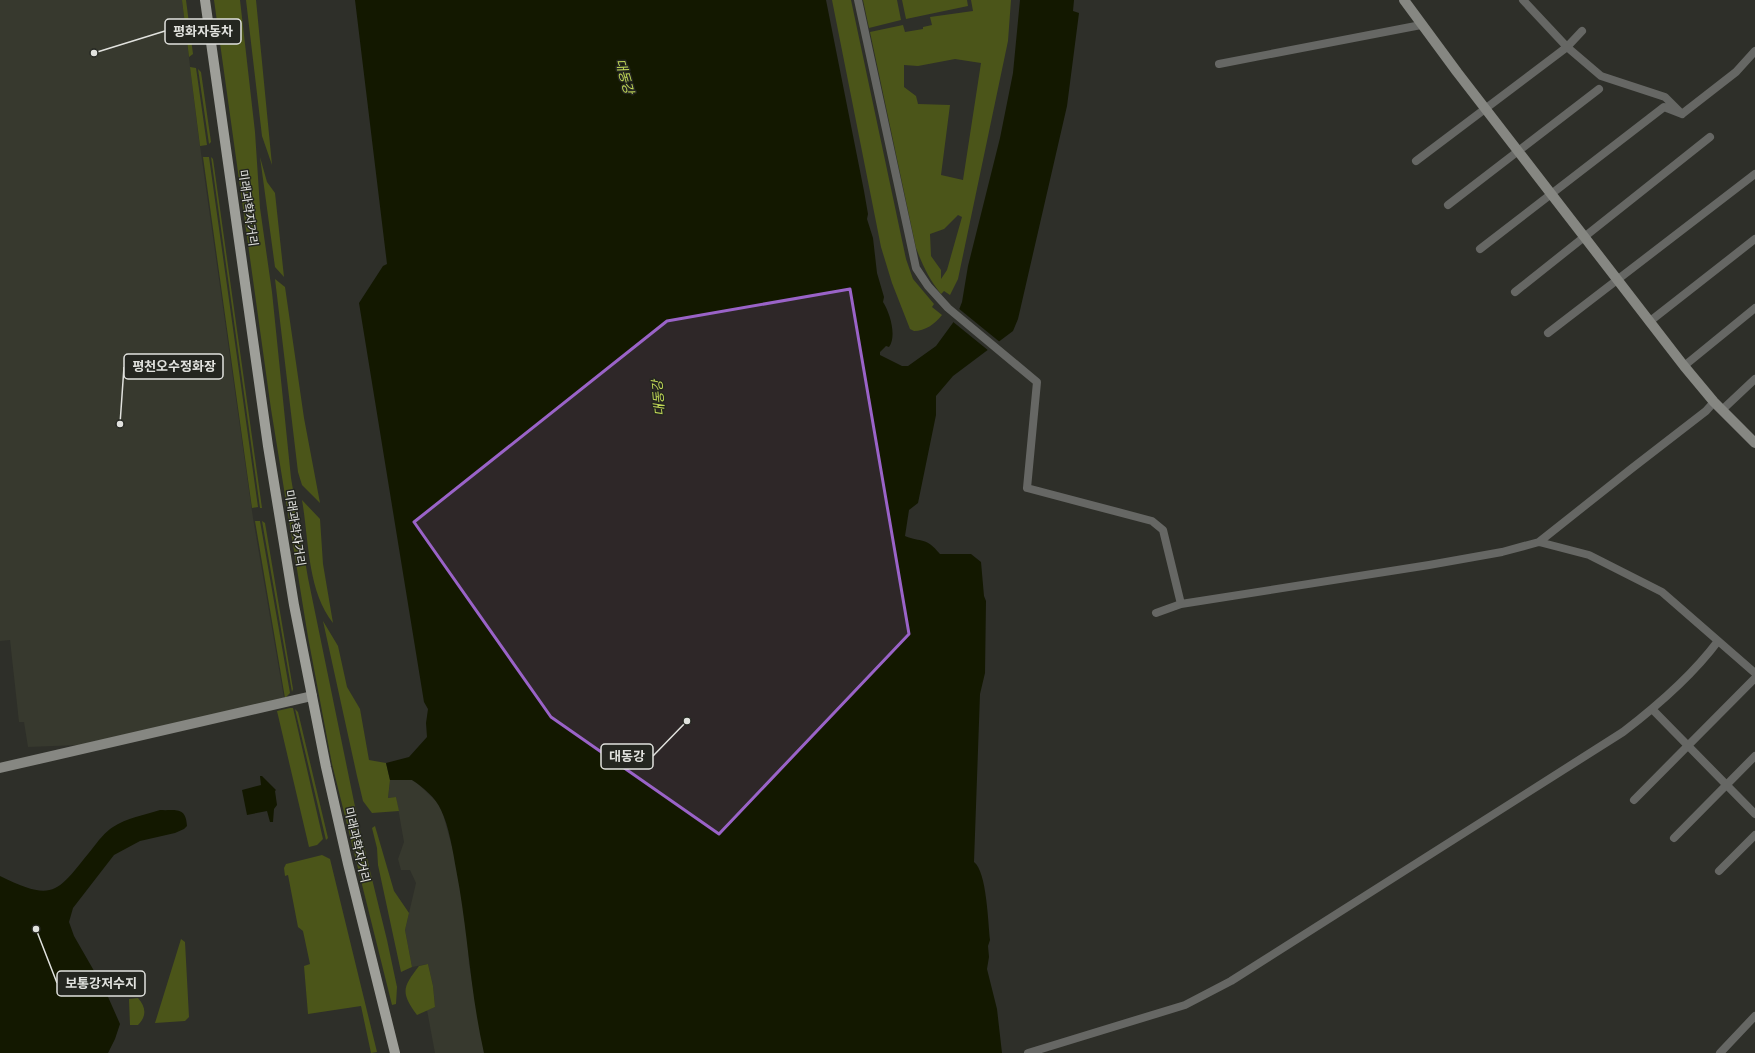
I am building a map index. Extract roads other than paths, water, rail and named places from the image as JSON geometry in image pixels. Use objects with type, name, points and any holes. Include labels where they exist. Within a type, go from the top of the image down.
[{"type":"main road","name":"미래과학자거리","points":[[205,0],[268,446],[294,605],[346,857],[395,1053]]},
{"type":"street","points":[[858,0],[916,268],[928,286],[948,308],[1037,382],[1027,488],[1152,521],[1163,530],[1181,604]]},
{"type":"street","points":[[1404,0],[1421,25],[1585,236],[1649,322],[1714,402],[1755,443]]},
{"type":"street","points":[[1523,0],[1567,47],[1601,76],[1665,97],[1682,114]]},
{"type":"street","points":[[1219,64],[1421,25]]},
{"type":"street","points":[[1416,160],[1567,47],[1582,31]]},
{"type":"street","points":[[1682,114],[1736,72],[1755,51]]},
{"type":"street","points":[[1448,205],[1599,89]]},
{"type":"street","points":[[1480,250],[1664,107],[1682,114]]},
{"type":"street","points":[[1515,292],[1710,137]]},
{"type":"street","points":[[1548,333],[1755,174]]},
{"type":"street","points":[[1649,322],[1755,239]]},
{"type":"street","points":[[1684,366],[1755,308]]},
{"type":"street","points":[[1722,410],[1755,379]]},
{"type":"street","points":[[1156,613],[1181,604],[1429,565],[1502,552],[1539,542],[1630,469],[1706,411],[1714,402]]},
{"type":"street","points":[[1539,542],[1589,555],[1662,592],[1755,673]]},
{"type":"street","points":[[1028,1053],[1185,1005],[1231,981],[1623,732],[1652,708],[1705,658],[1718,641]]},
{"type":"street","points":[[1634,800],[1755,678]]},
{"type":"street","points":[[0,768],[312,696]]},
{"type":"street","points":[[1652,708],[1728,784],[1755,814]]},
{"type":"street","points":[[1674,838],[1755,756]]},
{"type":"street","points":[[1719,872],[1755,835]]},
{"type":"street","points":[[1720,1053],[1755,1016]]},
{"type":"water","points":[[355,0],[826,0],[864,191],[868,214],[867,219],[873,238],[877,273],[884,297],[883,302],[892,324],[891,342],[889,347],[886,346],[880,352],[880,355],[902,366],[908,366],[936,346],[955,320],[962,302],[968,266],[1000,138],[1013,73],[1020,0],[1074,0],[1073,11],[1079,13],[1067,106],[1018,319],[1013,331],[953,376],[936,396],[936,415],[918,503],[909,510],[905,536],[927,542],[940,554],[971,554],[981,562],[984,596],[986,601],[985,673],[980,694],[974,862],[982,876],[986,898],[990,940],[988,946],[989,957],[987,969],[997,1009],[1002,1053],[484,1053],[475,1007],[460,892],[452,847],[446,824],[439,806],[429,793],[412,780],[390,780],[386,763],[409,757],[427,737],[426,723],[428,709],[424,702],[359,303],[383,266],[387,264]]},
{"type":"water","points":[[260,776],[262,776],[276,790],[277,805],[274,809],[273,822],[270,822],[267,811],[247,815],[242,790],[261,785]]},
{"type":"water","points":[[160,810],[175,810],[182,812],[187,826],[175,833],[140,841],[114,855],[73,908],[69,922],[74,936],[105,990],[120,1024],[108,1053],[0,1053],[0,876],[33,889],[44,891],[54,889],[62,884],[71,875],[104,834],[110,829],[130,819]]},
{"type":"place","name":"평화자동차","points":[[94,53]]},
{"type":"place","name":"평천오수정화장","points":[[120,424]]},
{"type":"place","name":"대동강","points":[[687,721]]},
{"type":"place","name":"보통강저수지","points":[[36,929]]}]
